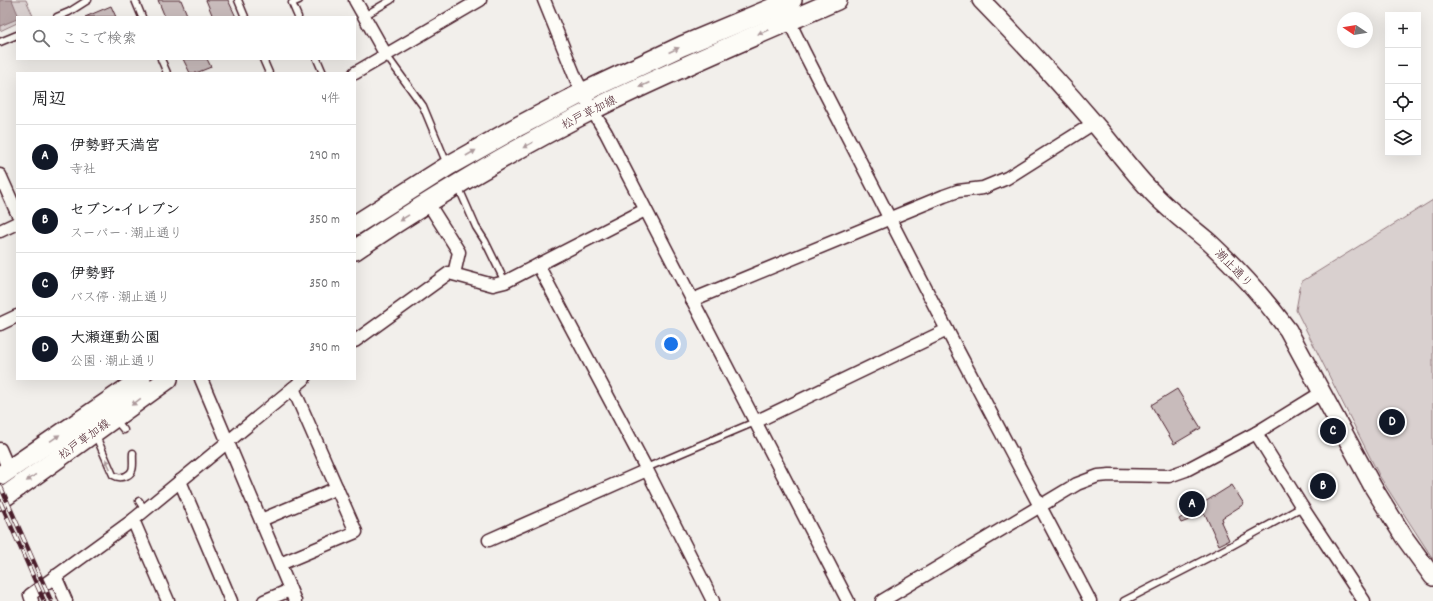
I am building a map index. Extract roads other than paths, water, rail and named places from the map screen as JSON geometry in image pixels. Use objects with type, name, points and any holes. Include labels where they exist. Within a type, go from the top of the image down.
[{"type":"main road","name":"松戸草加線","points":[[356,224],[448,166],[519,126],[582,93],[682,46],[785,7],[837,0]]},
{"type":"main road","name":"松戸草加線","points":[[356,249],[457,185],[592,110],[694,61],[785,7]]},
{"type":"main road","name":"松戸草加線","points":[[4,473],[140,380]]},
{"type":"main road","name":"松戸草加線","points":[[0,500],[94,432],[119,424],[167,380]]},
{"type":"street","points":[[355,0],[386,55]]},
{"type":"street","points":[[356,72],[480,0]]},
{"type":"street","points":[[544,0],[582,93],[606,133],[848,601]]},
{"type":"street","name":"潮止通り","points":[[981,0],[1045,67],[1094,123],[1149,190],[1237,269],[1272,308],[1288,330],[1373,487],[1404,537],[1433,577]]},
{"type":"street","points":[[785,7],[805,54],[947,330],[1090,601]]},
{"type":"street","points":[[692,300],[951,194],[988,186],[1007,178],[1094,123]]},
{"type":"street","points":[[0,175],[16,211]]},
{"type":"street","points":[[428,203],[459,252],[454,274]]},
{"type":"street","points":[[356,340],[449,273],[493,285],[505,282],[645,210]]},
{"type":"street","points":[[0,231],[16,223]]},
{"type":"street","points":[[538,265],[646,469],[713,601]]},
{"type":"street","points":[[0,324],[16,316]]},
{"type":"street","points":[[755,422],[947,330]]},
{"type":"street","points":[[201,380],[293,595],[264,601]]},
{"type":"street","points":[[32,601],[30,595],[133,520],[142,506],[180,481],[303,380]]},
{"type":"street","points":[[280,564],[356,532],[293,388]]},
{"type":"street","points":[[882,601],[1077,484],[1098,476],[1169,476],[1186,470],[1256,433],[1321,393]]},
{"type":"street","points":[[1256,433],[1302,507],[1364,601]]},
{"type":"street","points":[[0,449],[4,473]]},
{"type":"street","points":[[489,540],[646,469]]},
{"type":"street","points":[[180,481],[231,601]]},
{"type":"street","points":[[261,520],[337,488]]},
{"type":"street","points":[[133,520],[168,601]]},
{"type":"street","points":[[55,576],[66,601]]},
{"type":"lane","points":[[59,16],[88,0]]},
{"type":"lane","points":[[135,0],[142,16]]},
{"type":"lane","points":[[238,0],[245,16]]},
{"type":"lane","points":[[298,16],[292,3],[299,0]]},
{"type":"lane","points":[[364,16],[391,0]]},
{"type":"lane","points":[[0,42],[16,35]]},
{"type":"lane","points":[[386,55],[423,106],[448,166]]},
{"type":"lane","points":[[161,60],[167,72]]},
{"type":"lane","points":[[263,60],[269,72]]},
{"type":"lane","points":[[317,60],[323,72]]},
{"type":"lane","points":[[457,185],[476,228],[485,241],[505,282]]},
{"type":"lane","points":[[646,469],[755,422]]},
{"type":"lane","points":[[94,432],[113,475],[122,478],[132,473],[134,468],[132,461],[133,453]]},
{"type":"lane","points":[[1124,601],[1231,546],[1302,507]]},
{"type":"railway","points":[[0,485],[51,601]]},
{"type":"railway","points":[[0,501],[44,601]]},
{"type":"place","name":"大瀬運動公園","points":[[1392,422]]},
{"type":"place","name":"伊勢野","points":[[1333,431]]},
{"type":"place","name":"セブン-イレブン","points":[[1323,486]]},
{"type":"place","name":"伊勢野天満宮","points":[[1192,504]]}]
